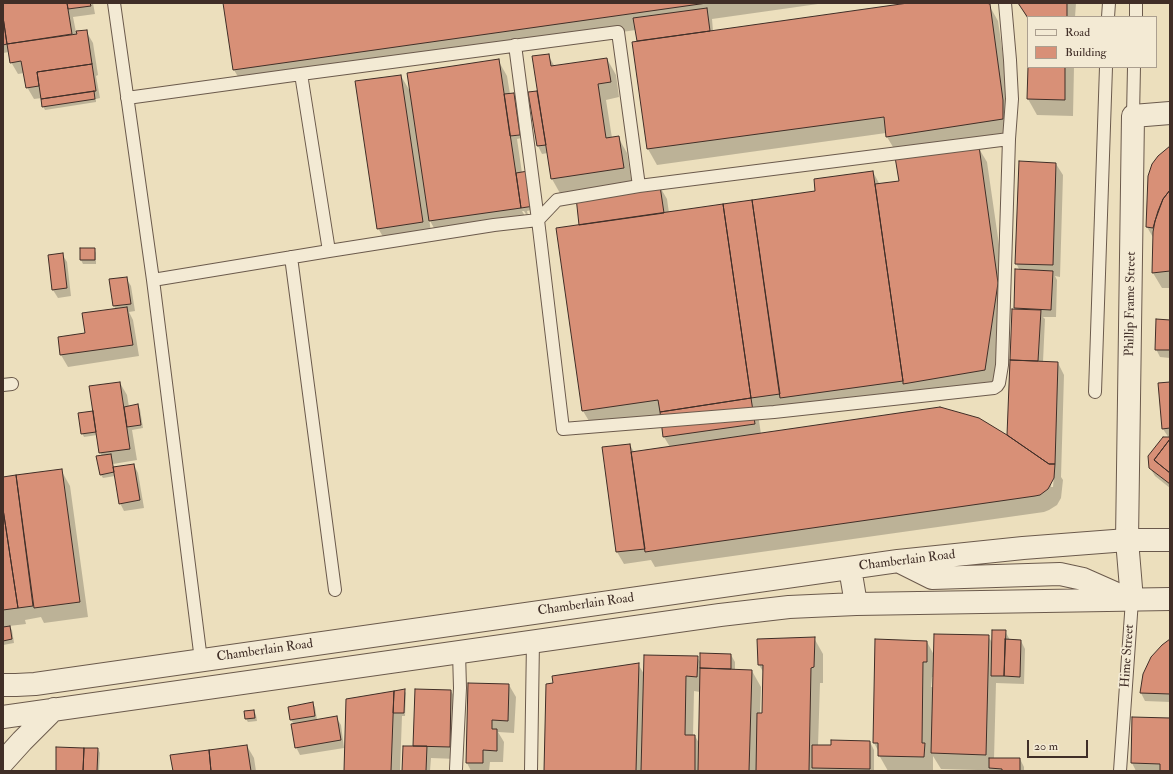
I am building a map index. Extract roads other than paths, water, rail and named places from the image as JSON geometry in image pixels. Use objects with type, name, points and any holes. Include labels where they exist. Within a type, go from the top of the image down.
[{"type":"street","points":[[1133,116],[1170,113]]},
{"type":"street","name":"Phillip Frame Street","points":[[1127,540],[1133,116]]},
{"type":"street","name":"Chamberlain Road","points":[[3,685],[35,684],[898,561],[1023,548],[1127,540],[1170,540]]},
{"type":"street","name":"Hime Street","points":[[1127,540],[1132,600]]},
{"type":"street","points":[[898,561],[932,578],[1060,574],[1083,579],[1132,600]]},
{"type":"street","points":[[850,568],[856,604]]},
{"type":"street","points":[[3,717],[533,641],[789,607],[856,604],[1170,599]]},
{"type":"street","points":[[3,762],[54,709]]},
{"type":"lane","points":[[114,3],[153,280],[201,660]]},
{"type":"lane","points":[[515,45],[563,429],[774,412],[994,388],[999,385],[1002,365],[1008,139],[1012,99],[1005,3]]},
{"type":"lane","points":[[1108,16],[1109,3]]},
{"type":"lane","points":[[1136,3],[1136,16]]},
{"type":"lane","points":[[127,98],[618,32],[639,186]]},
{"type":"lane","points":[[1095,392],[1106,68]]},
{"type":"lane","name":"Phillip Frame Street","points":[[1133,116],[1134,68]]},
{"type":"lane","points":[[302,74],[329,251]]},
{"type":"lane","points":[[153,280],[494,225],[538,220],[557,200],[639,186],[1008,139]]},
{"type":"lane","points":[[291,257],[335,590]]},
{"type":"lane","name":"Hime Street","points":[[1120,771],[1132,600]]},
{"type":"lane","points":[[531,771],[533,641]]},
{"type":"lane","points":[[456,768],[460,688],[459,652]]}]
